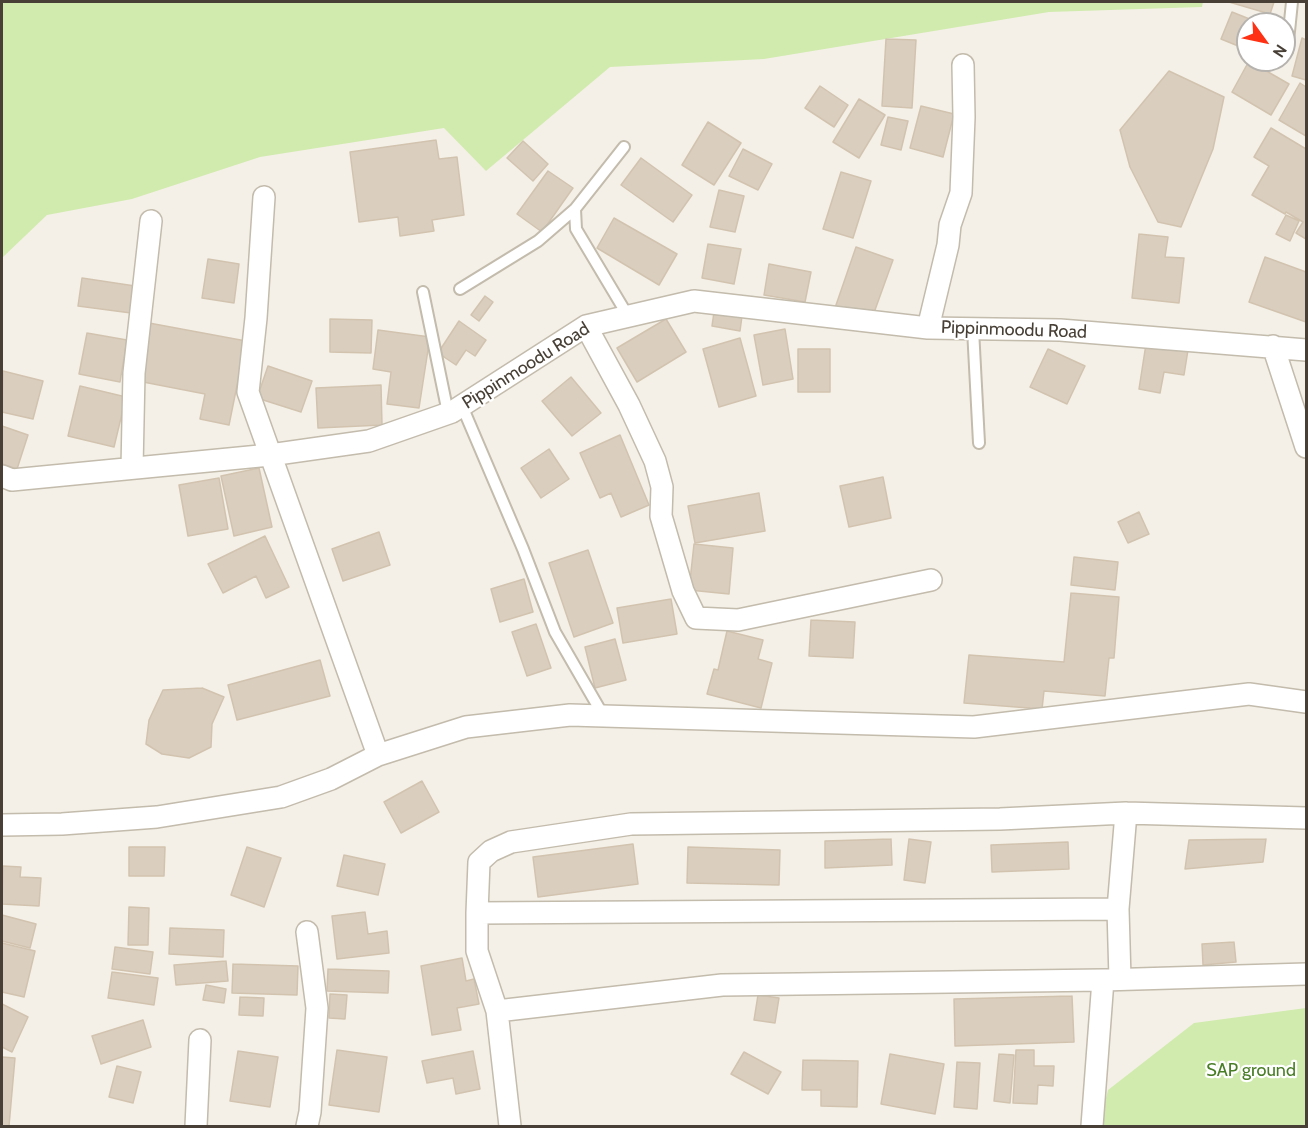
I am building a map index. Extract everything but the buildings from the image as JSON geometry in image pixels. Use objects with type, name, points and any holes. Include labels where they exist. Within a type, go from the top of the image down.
[{"type":"street","points":[[928,328],[948,245],[950,225],[961,193],[964,117],[963,65]]},
{"type":"street","points":[[264,198],[256,318],[248,392],[378,755]]},
{"type":"street","points":[[132,468],[134,373],[151,221]]},
{"type":"street","name":"Pippinmoodu Road","points":[[2,476],[12,480],[270,455],[369,441],[455,410],[586,326],[694,302],[928,328],[1060,330],[1306,350]]},
{"type":"street","points":[[586,326],[629,405],[655,461],[662,488],[661,516],[683,591],[696,618],[738,620],[931,580]]},
{"type":"street","points":[[1273,346],[1306,447]]},
{"type":"street","points":[[2,825],[62,824],[157,817],[281,797],[330,779],[378,755],[466,728],[570,714],[974,727],[1249,694],[1306,702]]},
{"type":"street","points":[[1092,1126],[1112,979],[1126,813]]},
{"type":"street","points":[[510,1126],[497,1011],[477,951],[479,862],[490,850],[511,842],[631,824],[1000,819],[1126,813],[1306,818]]},
{"type":"street","points":[[477,913],[1118,909]]},
{"type":"street","points":[[307,932],[317,1008],[310,1112],[307,1126]]},
{"type":"street","points":[[497,1011],[722,985],[1306,974]]},
{"type":"street","points":[[196,1126],[200,1040]]},
{"type":"lane","points":[[459,289],[538,241],[575,209],[624,147]]},
{"type":"lane","points":[[575,209],[576,229],[628,316]]},
{"type":"lane","points":[[423,292],[455,410],[524,549],[555,632],[603,715]]},
{"type":"lane","points":[[973,329],[979,443]]},
{"type":"green space","points":[[2,2],[1203,2],[1202,7],[1049,12],[764,59],[610,67],[486,171],[444,128],[260,157],[132,199],[47,215],[2,258]]},
{"type":"green space","name":"SAP ground","points":[[1306,1008],[1306,1126],[1099,1126],[1108,1090],[1194,1023]]}]
